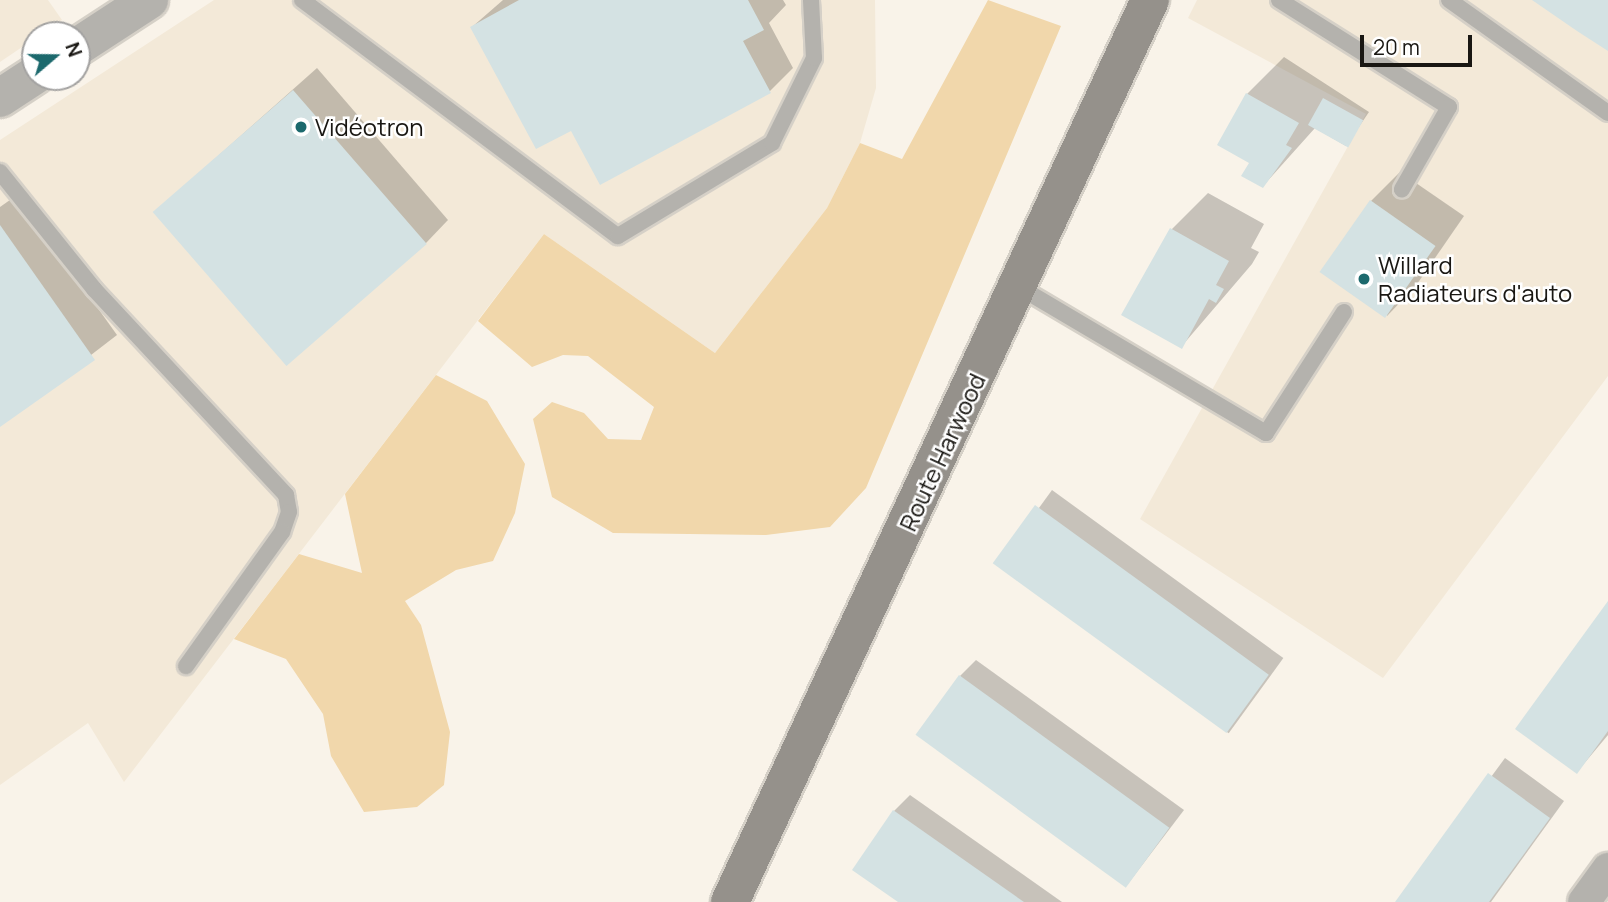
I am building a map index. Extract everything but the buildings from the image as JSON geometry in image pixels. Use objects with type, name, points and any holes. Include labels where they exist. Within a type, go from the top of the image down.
[{"type":"main road","name":"Route Harwood","points":[[730,902],[1019,287],[1150,0]]},
{"type":"street","points":[[91,38],[149,0]]},
{"type":"street","points":[[0,98],[21,84]]},
{"type":"street","points":[[1584,902],[1608,869]]},
{"type":"lane","points":[[302,0],[618,236],[772,143],[814,58],[811,0]]},
{"type":"lane","points":[[1279,0],[1449,107],[1402,189]]},
{"type":"lane","points":[[1448,0],[1608,113]]},
{"type":"lane","points":[[0,172],[93,289],[286,495],[289,512],[282,532],[186,666]]},
{"type":"lane","points":[[1019,287],[1266,433],[1344,312]]},
{"type":"shaded area","points":[[0,0],[48,0],[62,20],[21,21],[21,48],[0,62]]},
{"type":"shaded area","points":[[214,0],[875,0],[876,88],[860,143],[827,208],[715,353],[544,234],[124,782],[88,723],[0,785],[0,140],[75,91],[91,91],[91,80]]},
{"type":"shaded area","points":[[988,0],[1061,26],[866,488],[830,527],[766,535],[613,533],[552,497],[533,419],[552,402],[584,413],[608,439],[641,440],[654,407],[588,356],[563,355],[532,367],[478,321],[544,234],[715,353],[827,208],[860,143],[902,159]]},
{"type":"shaded area","points":[[1197,0],[1608,0],[1608,376],[1383,678],[1140,519],[1366,114],[1188,18]]},
{"type":"shaded area","points":[[436,375],[487,401],[525,464],[515,513],[493,561],[456,570],[405,601],[421,625],[450,732],[444,785],[417,807],[364,812],[331,756],[323,714],[286,659],[234,639],[299,554],[362,573],[345,494]]},
{"type":"place","name":"Vidéotron","points":[[301,127]]},
{"type":"place","name":"Willard Radiateurs d'auto","points":[[1364,279]]}]
